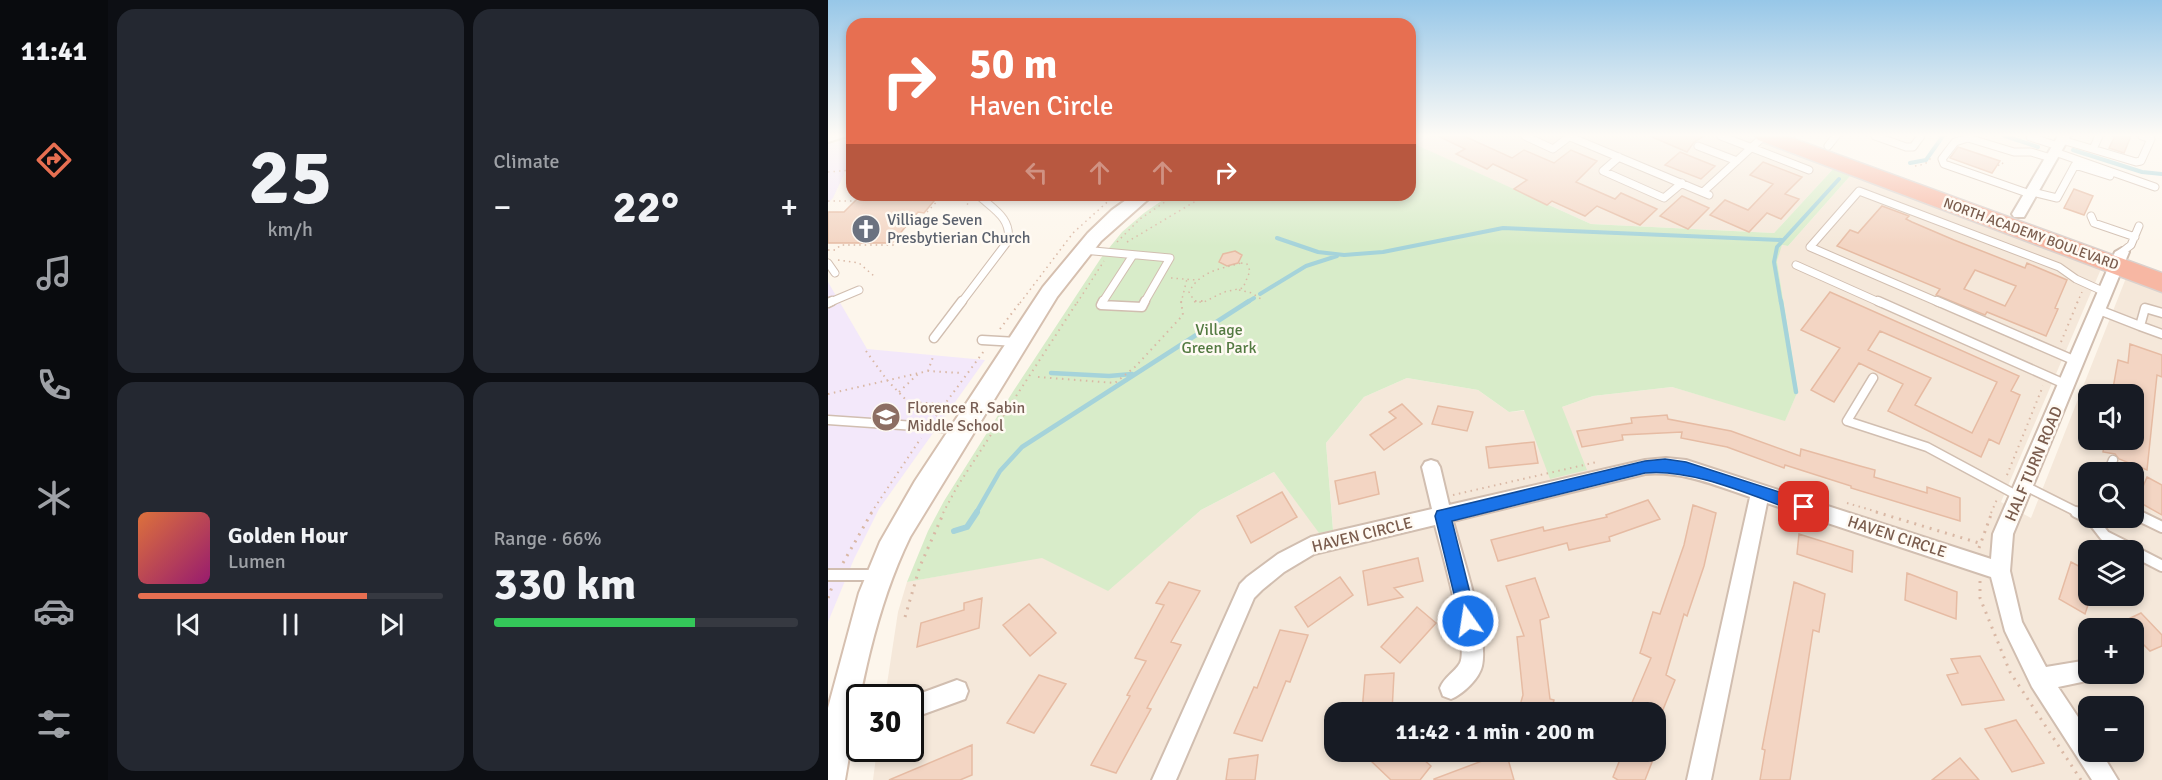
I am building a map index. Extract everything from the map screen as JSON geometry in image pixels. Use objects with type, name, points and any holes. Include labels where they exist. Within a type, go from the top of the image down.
[{"type":"highway","name":"NORTH ACADEMY BOULEVARD","points":[[1865,172],[2124,252],[2162,267]]},
{"type":"highway","name":"NORTH ACADEMY BOULEVARD","points":[[1936,172],[2027,200],[2124,252],[2162,283]]},
{"type":"main road","points":[[829,780],[879,574],[912,506],[1018,342],[1083,250],[1111,220],[1136,201]]},
{"type":"street","points":[[2027,200],[2043,172]]},
{"type":"street","name":"HALF TURN ROAD","points":[[2106,780],[2040,679],[2012,624],[2000,571],[2003,534],[2124,252]]},
{"type":"street","name":"HAVEN CIRCLE","points":[[1164,780],[1247,591],[1266,571],[1286,557],[1311,546],[1441,507],[1665,465],[1686,468],[2000,571]]},
{"type":"street","points":[[1431,467],[1473,642],[1471,667],[1451,688]]},
{"type":"street","points":[[1699,780],[1760,492]]},
{"type":"street","points":[[2040,679],[2078,673]]},
{"type":"street","points":[[924,703],[957,691]]},
{"type":"lane","points":[[1606,172],[1664,198],[1682,183]]},
{"type":"lane","points":[[1656,172],[1706,193],[1726,172]]},
{"type":"lane","points":[[1963,172],[2027,200],[2057,198],[2071,172]]},
{"type":"lane","points":[[2099,172],[2110,176]]},
{"type":"lane","points":[[2118,172],[2155,187]]},
{"type":"lane","points":[[2078,362],[1809,247],[1859,191],[2059,267],[2085,283],[2103,302],[2139,326],[2162,334]]},
{"type":"lane","points":[[934,338],[1008,242],[1010,226],[985,201]]},
{"type":"lane","points":[[2091,216],[2094,223],[2124,252],[2139,226]]},
{"type":"lane","points":[[1083,250],[1170,258],[1142,307],[1101,305],[1133,255]]},
{"type":"lane","points":[[828,263],[832,272]]},
{"type":"lane","points":[[1796,265],[2067,385]]},
{"type":"lane","points":[[828,303],[859,290]]},
{"type":"lane","points":[[2139,326],[2145,308],[2162,313]]},
{"type":"lane","points":[[982,340],[1018,342]]},
{"type":"lane","points":[[1873,378],[1847,421],[1927,447],[2002,487],[2022,491],[2078,513]]},
{"type":"lane","points":[[828,420],[963,429]]},
{"type":"lane","points":[[2144,519],[2162,528]]},
{"type":"lane","points":[[2099,528],[2105,536],[2112,540]]},
{"type":"lane","points":[[2144,557],[2162,566]]},
{"type":"lane","points":[[833,575],[879,574]]},
{"type":"path","points":[[829,201],[855,201]]},
{"type":"path","points":[[927,212],[937,201]]},
{"type":"path","points":[[965,201],[970,207]]},
{"type":"path","points":[[905,617],[914,578],[946,506],[1122,237],[1140,219],[1166,201]]},
{"type":"path","points":[[1111,253],[1196,201]]},
{"type":"path","points":[[828,250],[836,250],[841,245],[895,245]]},
{"type":"path","points":[[838,260],[857,262],[869,268],[874,276]]},
{"type":"path","points":[[1239,290],[1243,288],[1250,271],[1247,264],[1215,269],[1196,280],[1189,292],[1195,302],[1204,303],[1223,292],[1239,290],[1261,298]]},
{"type":"path","points":[[1160,277],[1196,280]]},
{"type":"path","points":[[1038,377],[1115,383],[1132,370],[1183,315],[1181,299],[1187,279]]},
{"type":"path","points":[[2057,353],[2085,283]]},
{"type":"path","points":[[828,598],[833,575],[880,497],[985,350]]},
{"type":"path","points":[[866,351],[887,380],[908,402],[946,404]]},
{"type":"path","points":[[928,371],[933,357]]},
{"type":"path","points":[[828,394],[928,371],[960,373]]},
{"type":"path","points":[[899,392],[918,374]]},
{"type":"path","points":[[2047,376],[1979,543],[1980,598],[2010,672],[2081,780]]},
{"type":"path","points":[[1441,507],[1600,462]]},
{"type":"path","points":[[1841,501],[1979,543]]},
{"type":"shaded area","points":[[828,172],[845,172],[833,198],[828,203]]},
{"type":"shaded area","points":[[1477,172],[1830,172],[1774,233],[1591,224]]},
{"type":"shaded area","points":[[1851,175],[2101,269],[2001,502],[2031,518],[2078,399],[2078,450],[2144,450],[2144,384],[2084,384],[2126,278],[2162,292],[2162,780],[873,780],[875,762],[924,762],[924,684],[887,684],[898,612],[907,582],[1042,557],[1108,590],[1201,510],[1274,472],[1319,532],[1333,529],[1326,443],[1364,397],[1407,378],[1478,390],[1509,412],[1562,407],[1593,396],[1672,387],[1785,420],[1798,391],[1777,261],[1782,245],[1788,246]]},
{"type":"shaded area","name":"Florence R. Sabin Middle School","points":[[828,282],[867,349],[985,360],[879,509],[854,559],[828,622]]},
{"type":"green space","name":"Village Green Park","points":[[1416,172],[1477,172],[1591,224],[1774,233],[1830,172],[1845,172],[1851,175],[1788,246],[1782,245],[1777,261],[1798,391],[1785,421],[1672,387],[1593,396],[1562,407],[1587,470],[1550,479],[1524,410],[1509,412],[1478,390],[1407,378],[1364,397],[1326,443],[1333,530],[1319,533],[1274,472],[1201,510],[1108,591],[1042,558],[907,582],[928,531],[944,501],[1014,390],[1101,258],[1122,232],[1161,201],[1416,201]]},
{"type":"building","points":[[1511,172],[1586,172],[1576,182],[1615,199],[1621,193],[1657,209],[1640,225],[1597,206],[1585,216],[1552,201],[1547,205],[1514,189],[1527,180]]},
{"type":"building","points":[[1684,172],[1708,172],[1701,179]]},
{"type":"building","points":[[1753,172],[1790,172],[1802,177],[1785,194],[1799,199],[1781,219],[1767,213],[1749,232],[1710,215],[1725,200],[1748,210],[1773,184],[1750,175]]},
{"type":"building","points":[[2074,189],[2093,196],[2084,215],[2064,208]]},
{"type":"building","points":[[1682,196],[1709,208],[1688,229],[1660,216]]},
{"type":"building","name":"Villiage Seven Presbytierian Church","points":[[855,201],[934,201],[924,213],[918,212],[892,243],[828,243],[828,212],[844,212]]},
{"type":"building","points":[[1882,206],[1909,216],[1906,219],[1954,240],[2025,268],[2027,263],[2067,280],[2046,336],[1987,312],[1985,315],[1936,295],[1940,289],[1837,246],[1850,230],[1858,233]],"holes":[[[1975,270],[2016,286],[2005,306],[1964,289]]]},
{"type":"building","points":[[1235,251],[1242,255],[1238,263],[1227,266],[1219,262],[1223,254]]},
{"type":"building","points":[[1830,292],[2019,376],[2011,391],[2020,395],[1999,444],[1989,439],[1981,457],[1888,411],[1903,384],[1859,363],[1834,402],[1811,390],[1840,348],[1801,330]],"holes":[[[1880,331],[1997,382],[1972,433],[1915,405],[1931,378],[1868,350]]]},
{"type":"building","points":[[2130,344],[2162,355],[2162,377],[2157,375],[2147,470],[2144,469],[2144,462],[2127,462],[2119,459],[2115,454],[2103,452],[2103,450],[2144,450],[2144,384],[2114,384],[2118,360],[2128,363]]},
{"type":"building","points":[[1402,404],[1422,424],[1384,450],[1370,435],[1396,418],[1389,412]]},
{"type":"building","points":[[1438,406],[1473,412],[1467,431],[1432,424]]},
{"type":"building","points":[[1667,415],[1668,419],[1731,431],[1800,456],[1801,449],[1875,470],[1874,477],[1927,493],[1927,487],[1960,498],[1960,521],[1785,465],[1784,468],[1727,447],[1681,438],[1682,432],[1622,435],[1623,440],[1582,447],[1577,431],[1632,423],[1631,418]]},
{"type":"building","points":[[1534,442],[1538,463],[1489,468],[1486,447]]},
{"type":"building","points":[[1375,472],[1379,494],[1339,504],[1335,481]]},
{"type":"building","points":[[2147,477],[2162,485],[2162,515],[2144,505],[2144,484]]},
{"type":"building","points":[[1282,492],[1297,517],[1251,543],[1237,516]]},
{"type":"building","points":[[1648,500],[1660,519],[1609,537],[1610,541],[1569,550],[1567,543],[1498,561],[1491,540],[1543,527],[1544,531],[1607,517],[1606,515]]},
{"type":"building","points":[[1693,505],[1716,513],[1704,566],[1687,616],[1684,614],[1666,675],[1675,680],[1666,702],[1632,702],[1651,658],[1640,653],[1653,612],[1660,614],[1684,545]]},
{"type":"building","points":[[1799,534],[1853,551],[1852,572],[1797,554]]},
{"type":"building","points":[[1418,558],[1423,581],[1394,588],[1403,597],[1368,605],[1363,571]]},
{"type":"building","points":[[2071,562],[2078,566],[2078,606],[2088,606],[2085,614],[2059,599]]},
{"type":"building","points":[[1907,573],[1957,592],[1956,619],[1905,600]]},
{"type":"building","points":[[1340,577],[1353,595],[1308,627],[1295,607]]},
{"type":"building","points":[[1535,578],[1549,617],[1540,620],[1550,699],[1554,700],[1554,702],[1521,702],[1523,695],[1517,637],[1524,636],[1506,586]]},
{"type":"building","points":[[1169,582],[1200,591],[1171,642],[1181,645],[1147,708],[1151,709],[1116,773],[1091,765],[1130,696],[1127,695],[1146,661],[1135,658],[1164,605],[1156,603]]},
{"type":"building","points":[[1794,582],[1825,594],[1819,632],[1813,630],[1790,780],[1760,780],[1765,750],[1762,749]]},
{"type":"building","points":[[982,598],[979,628],[917,647],[921,623],[964,610],[964,603]]},
{"type":"building","points":[[1029,604],[1056,633],[1030,656],[1003,625]]},
{"type":"building","points":[[1417,607],[1436,623],[1400,663],[1381,647]]},
{"type":"building","points":[[2141,613],[2162,635],[2162,646],[2150,651],[2144,645],[2144,618],[2130,618]]},
{"type":"building","points":[[1280,630],[1308,635],[1290,682],[1286,681],[1262,741],[1234,733],[1254,687],[1257,688]]},
{"type":"building","points":[[1980,656],[2004,700],[1962,705],[1947,675],[1958,673],[1951,659]]},
{"type":"building","points":[[1394,673],[1393,702],[1363,702],[1365,675]]},
{"type":"building","points":[[1039,675],[1066,684],[1034,733],[1007,723]]},
{"type":"building","points":[[2016,720],[2044,763],[2012,772],[1985,729]]},
{"type":"building","points":[[972,745],[972,775],[960,780],[889,780]]},
{"type":"building","points":[[1258,755],[1255,780],[1226,780],[1229,759]]},
{"type":"building","points":[[1960,758],[1979,780],[1932,780]]},
{"type":"building","points":[[1372,762],[1426,762],[1431,766],[1420,780],[1391,780]]},
{"type":"building","points":[[1479,762],[1509,762],[1514,780],[1434,780]]},
{"type":"building","points":[[1619,762],[1652,762],[1645,780],[1618,780],[1613,777]]},
{"type":"waterway","points":[[2146,172],[2162,174]]},
{"type":"waterway","points":[[1781,303],[1774,262],[1777,247],[1839,179]]},
{"type":"waterway","points":[[1277,238],[1318,252],[1344,255],[1383,252],[1503,228],[1782,240]]},
{"type":"waterway","points":[[1260,294],[1306,266],[1337,256]]},
{"type":"waterway","points":[[1246,303],[1254,298]]},
{"type":"waterway","points":[[976,513],[1000,471],[1022,447],[1249,301]]},
{"type":"waterway","points":[[1781,301],[1796,392]]},
{"type":"waterway","points":[[1051,373],[1109,376],[1132,374]]},
{"type":"waterway","points":[[954,531],[967,527],[977,512]]},
{"type":"place","name":"Villiage Seven Presbytierian Church","points":[[866,229]]},
{"type":"place","name":"Florence R. Sabin Middle School","points":[[886,417]]},
{"type":"route","points":[[1468,621],[1443,516],[1645,467],[1665,465],[1686,468],[1804,507]]}]
